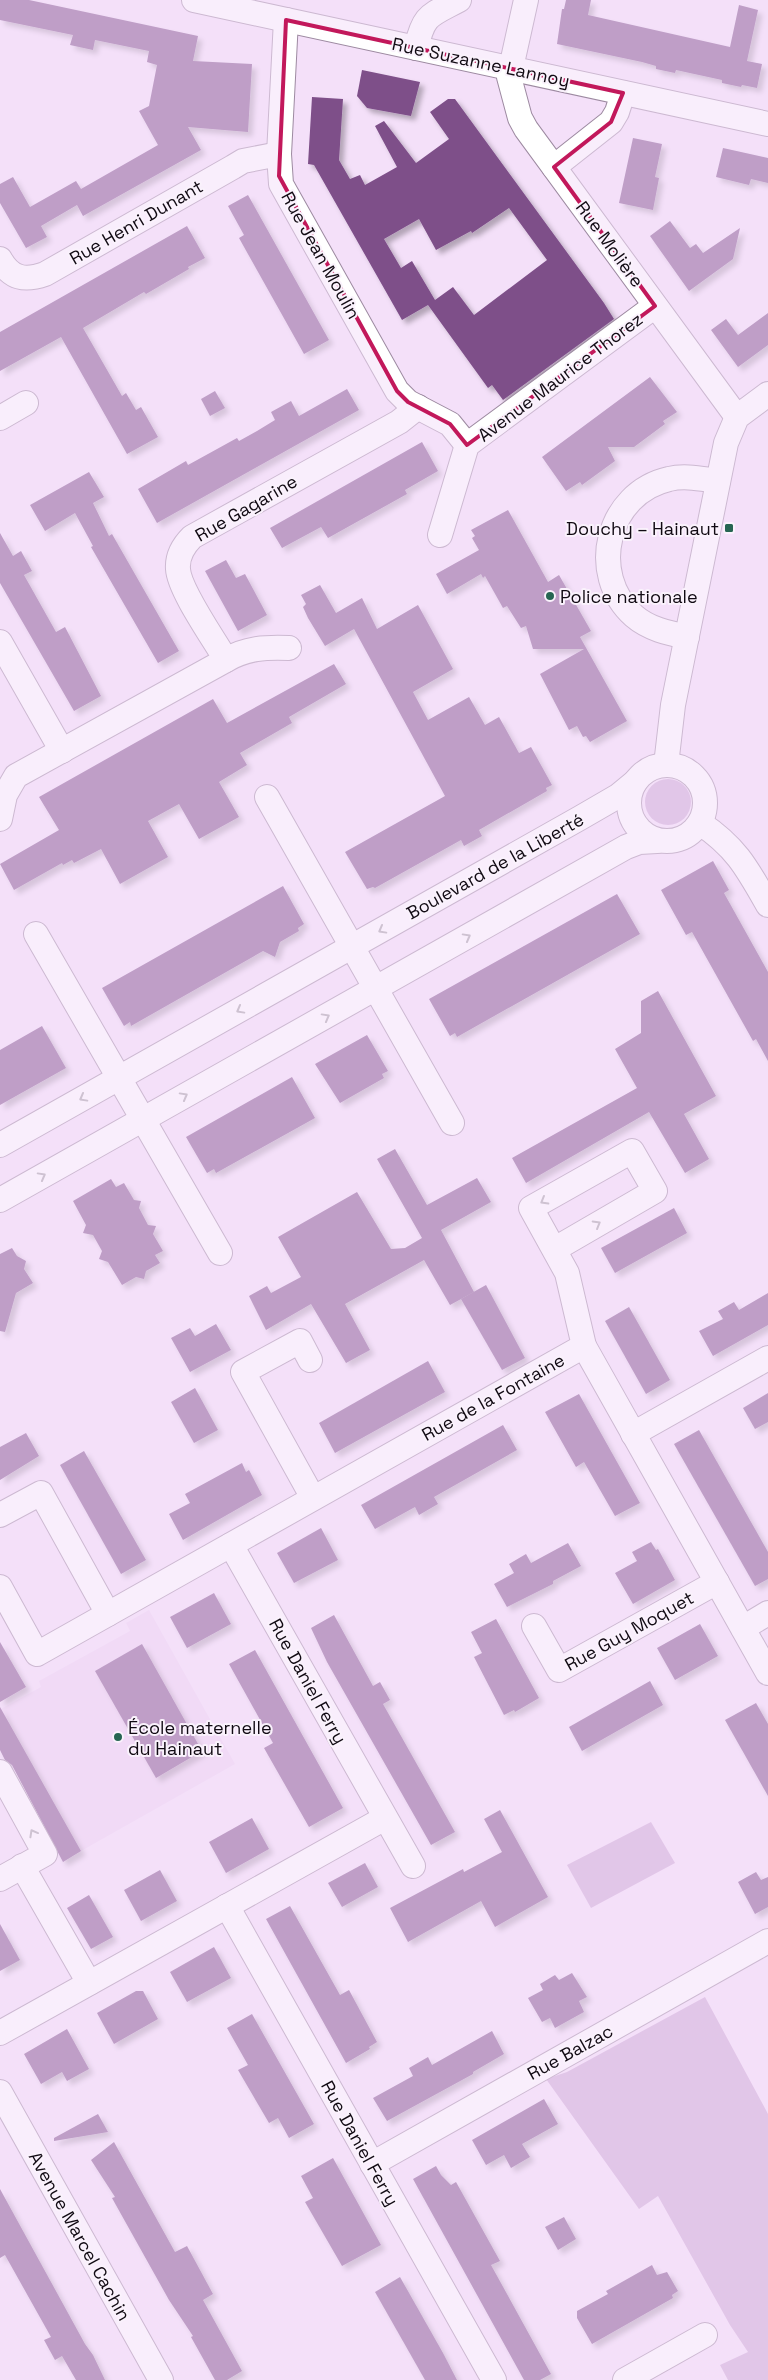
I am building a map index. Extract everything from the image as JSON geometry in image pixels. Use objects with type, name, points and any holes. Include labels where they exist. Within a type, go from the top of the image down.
[{"type":"street","name":"Rue Suzanne Lannoy","points":[[194,0],[768,124]]},
{"type":"street","points":[[416,48],[424,21],[429,16],[458,0]]},
{"type":"street","points":[[509,68],[526,0]]},
{"type":"street","name":"Rue Jean Moulin","points":[[286,20],[278,154],[279,176],[286,193],[397,392],[408,402],[450,424],[467,445]]},
{"type":"street","name":"Rue Molière","points":[[509,68],[510,86],[520,118],[533,140],[737,417]]},
{"type":"street","points":[[554,167],[611,122],[617,112],[623,93]]},
{"type":"street","name":"Rue Henri Dunant","points":[[0,259],[9,273],[16,277],[33,278],[45,274],[233,167],[254,158],[278,154]]},
{"type":"street","name":"Avenue Maurice Thorez","points":[[440,535],[467,445],[655,306]]},
{"type":"street","points":[[666,765],[669,729],[729,433],[737,417],[768,394]]},
{"type":"street","points":[[0,418],[26,403]]},
{"type":"street","name":"Rue Gagarine","points":[[226,660],[181,583],[178,567],[179,558],[187,542],[192,537],[399,422],[418,407]]},
{"type":"street","points":[[687,637],[643,623],[626,607],[616,593],[610,577],[608,542],[622,511],[647,488],[657,482],[680,477],[718,481]]},
{"type":"street","points":[[0,642],[62,751]]},
{"type":"street","points":[[0,819],[5,795],[16,776],[244,651],[258,648],[289,648]]},
{"type":"street","points":[[0,1200],[626,847],[639,842],[679,840],[693,831],[700,823],[705,803],[699,783],[692,774],[682,768],[666,765],[651,768],[635,782],[629,797],[630,814],[638,829],[657,841]]},
{"type":"street","name":"Boulevard de la Liberté","points":[[0,1145],[606,803],[635,782]]},
{"type":"street","points":[[267,797],[452,1123]]},
{"type":"street","points":[[700,823],[726,842],[736,852],[768,905]]},
{"type":"street","points":[[36,934],[220,1254]]},
{"type":"street","name":"Rue de la Fontaine","points":[[0,1587],[37,1654],[584,1346],[571,1286],[555,1249],[532,1208],[632,1151],[655,1191],[555,1249]]},
{"type":"street","points":[[310,1360],[300,1341],[243,1372],[313,1498]]},
{"type":"street","points":[[584,1346],[768,1673]]},
{"type":"street","points":[[633,1434],[768,1358]]},
{"type":"street","points":[[0,1515],[41,1493],[108,1614]]},
{"type":"street","name":"Rue Daniel Ferry","points":[[231,1545],[412,1866]]},
{"type":"street","name":"Rue Guy Moquet","points":[[534,1626],[559,1670],[717,1582]]},
{"type":"street","points":[[743,1628],[768,1614]]},
{"type":"street","points":[[0,1772],[45,1854],[0,1879]]},
{"type":"street","points":[[0,2033],[385,1818]]},
{"type":"street","points":[[22,1866],[90,1983]]},
{"type":"street","name":"Rue Daniel Ferry","points":[[226,1906],[494,2380]]},
{"type":"street","name":"Rue Balzac","points":[[372,2164],[768,1941]]},
{"type":"street","name":"Avenue Marcel Cachin","points":[[0,2092],[161,2380]]},
{"type":"street","points":[[625,2380],[705,2334]]},
{"type":"highlighted area","points":[[286,20],[623,93],[611,122],[554,167],[655,306],[467,445],[450,424],[408,402],[397,391],[279,176]]},
{"type":"shaded area","points":[[668,779],[681,783],[687,789],[691,802],[687,815],[681,821],[668,825],[655,821],[649,815],[645,802],[649,789],[655,783]]},
{"type":"shaded area","name":"École maternelle du Hainaut","points":[[149,1610],[235,1764],[81,1851],[1,1709],[41,1687],[39,1681],[130,1631],[126,1623]]},
{"type":"shaded area","points":[[651,1822],[675,1863],[591,1908],[567,1865]]},
{"type":"shaded area","points":[[705,1997],[768,2114],[768,2380],[728,2380],[720,2365],[748,2352],[730,2325],[658,2196],[639,2209],[546,2079],[567,2072]]},
{"type":"building","points":[[0,0],[29,0],[198,36],[193,61],[252,64],[248,132],[188,127],[201,150],[83,216],[77,205],[41,226],[47,237],[26,248],[0,203],[0,184],[13,177],[30,207],[76,181],[81,189],[158,145],[139,111],[149,106],[157,65],[147,62],[149,51],[95,40],[93,50],[70,45],[73,35],[0,20]]},
{"type":"building","points":[[566,0],[591,0],[588,15],[730,47],[739,5],[758,10],[747,61],[762,64],[757,88],[722,83],[722,80],[676,70],[675,73],[656,69],[656,66],[642,62],[557,44],[562,9],[564,9]]},
{"type":"building","points":[[362,70],[420,82],[411,116],[367,108],[357,96]]},
{"type":"building","points":[[312,97],[343,99],[339,160],[350,179],[360,175],[365,185],[397,167],[375,126],[384,121],[416,163],[449,139],[430,112],[448,99],[455,99],[614,319],[503,400],[492,385],[488,388],[428,305],[402,320],[314,165],[308,164]],"holes":[[[509,208],[547,260],[474,315],[453,287],[435,300],[412,261],[401,268],[384,239],[419,219],[436,250],[471,231],[472,233]]]},
{"type":"building","points":[[633,138],[662,144],[655,177],[659,178],[653,210],[619,203]]},
{"type":"building","points":[[723,148],[768,158],[768,183],[751,179],[749,185],[716,177]]},
{"type":"building","points":[[248,195],[329,340],[304,354],[239,238],[244,235],[228,206]]},
{"type":"building","points":[[670,221],[690,248],[696,244],[703,253],[740,228],[733,259],[689,291],[650,236]]},
{"type":"building","points":[[187,226],[205,258],[146,294],[144,292],[83,328],[122,396],[126,393],[136,410],[141,407],[158,437],[127,454],[61,337],[0,371],[0,332]]},
{"type":"building","points":[[768,313],[768,345],[738,367],[711,330],[726,319],[738,335]]},
{"type":"building","points":[[650,377],[677,412],[663,421],[665,424],[634,447],[608,447],[615,461],[582,485],[580,482],[566,491],[542,457]]},
{"type":"building","points":[[347,389],[359,410],[157,523],[138,489],[186,461],[188,465],[237,438],[239,441],[257,431],[275,420],[271,412],[291,401],[299,416]]},
{"type":"building","points":[[215,391],[225,408],[210,416],[201,399]]},
{"type":"building","points":[[422,442],[438,471],[405,490],[407,494],[328,538],[321,527],[282,548],[270,528]]},
{"type":"building","points":[[89,472],[104,497],[93,503],[109,536],[112,534],[179,651],[158,663],[91,547],[93,546],[75,513],[45,531],[30,505]]},
{"type":"building","points":[[508,510],[548,582],[559,575],[591,631],[580,637],[627,721],[590,742],[586,736],[583,737],[577,726],[569,730],[540,674],[584,649],[533,649],[526,626],[521,628],[507,606],[503,608],[485,576],[483,578],[481,574],[447,594],[436,574],[479,550],[472,538],[475,536],[471,530]]},
{"type":"building","points":[[0,533],[13,556],[21,551],[32,571],[24,575],[56,632],[65,627],[101,696],[74,711],[0,583]]},
{"type":"building","points":[[226,560],[236,578],[245,574],[267,615],[238,631],[205,571]]},
{"type":"building","points":[[320,585],[336,613],[362,598],[377,629],[418,605],[453,669],[413,692],[428,720],[469,697],[485,725],[499,717],[519,753],[531,747],[552,785],[546,788],[547,791],[479,830],[482,836],[464,846],[461,840],[375,888],[367,889],[345,852],[445,796],[354,629],[325,646],[308,618],[303,607],[306,604],[301,595]]},
{"type":"building","points":[[334,664],[346,684],[289,717],[292,723],[240,753],[247,765],[219,782],[239,817],[199,839],[179,804],[148,821],[168,857],[120,884],[101,849],[74,863],[72,860],[63,865],[62,863],[14,890],[0,864],[59,830],[39,797],[213,699],[227,723]]},
{"type":"building","points":[[713,861],[729,890],[724,893],[768,972],[768,1061],[756,1039],[753,1041],[692,932],[686,935],[661,890]]},
{"type":"building","points":[[283,886],[304,924],[298,928],[299,931],[280,942],[275,957],[263,951],[131,1026],[130,1022],[124,1026],[102,988]]},
{"type":"building","points":[[617,894],[640,934],[457,1037],[455,1033],[450,1036],[429,999]]},
{"type":"building","points":[[658,991],[716,1096],[684,1114],[709,1159],[685,1173],[649,1112],[526,1183],[512,1158],[637,1088],[615,1049],[641,1033],[641,1001]]},
{"type":"building","points":[[42,1026],[66,1068],[0,1105],[0,1050]]},
{"type":"building","points":[[367,1035],[388,1071],[382,1074],[384,1078],[340,1103],[315,1064]]},
{"type":"building","points":[[292,1077],[315,1118],[216,1173],[214,1169],[207,1173],[186,1137]]},
{"type":"building","points":[[395,1149],[427,1205],[477,1178],[491,1202],[441,1230],[474,1292],[450,1305],[424,1260],[345,1304],[370,1350],[346,1363],[311,1304],[266,1330],[249,1296],[267,1286],[271,1293],[301,1277],[278,1237],[357,1192],[391,1249],[405,1248],[422,1238],[377,1159]]},
{"type":"building","points":[[111,1179],[116,1187],[124,1183],[134,1200],[141,1201],[139,1208],[148,1225],[156,1226],[153,1234],[163,1251],[155,1255],[160,1263],[146,1271],[144,1279],[136,1277],[122,1285],[108,1262],[99,1259],[102,1251],[93,1235],[83,1233],[86,1225],[73,1201]]},
{"type":"building","points":[[674,1208],[687,1233],[615,1273],[601,1248]]},
{"type":"building","points":[[12,1248],[17,1256],[26,1261],[24,1269],[33,1283],[16,1293],[5,1332],[0,1331],[0,1254]]},
{"type":"building","points":[[486,1285],[525,1358],[502,1370],[461,1299]]},
{"type":"building","points":[[768,1293],[768,1325],[713,1356],[699,1331],[723,1319],[718,1311],[734,1302],[739,1310]]},
{"type":"building","points":[[629,1307],[670,1380],[646,1394],[605,1321]]},
{"type":"building","points":[[216,1324],[231,1350],[190,1372],[171,1338],[190,1328],[195,1336]]},
{"type":"building","points":[[428,1361],[445,1392],[335,1453],[319,1423]]},
{"type":"building","points":[[195,1388],[218,1430],[194,1443],[171,1402]]},
{"type":"building","points":[[768,1393],[768,1422],[755,1429],[743,1408]]},
{"type":"building","points":[[579,1394],[640,1503],[615,1516],[584,1462],[576,1467],[545,1412]]},
{"type":"building","points":[[503,1425],[517,1450],[434,1497],[438,1504],[419,1515],[415,1507],[375,1529],[361,1505]]},
{"type":"building","points":[[699,1430],[768,1552],[768,1579],[755,1586],[674,1444]]},
{"type":"building","points":[[26,1433],[39,1456],[0,1480],[0,1447]]},
{"type":"building","points":[[84,1451],[146,1560],[121,1574],[60,1465]]},
{"type":"building","points":[[242,1463],[246,1472],[249,1470],[262,1495],[183,1540],[169,1514],[190,1503],[185,1494]]},
{"type":"building","points":[[321,1528],[338,1560],[294,1583],[277,1553]]},
{"type":"building","points":[[651,1542],[656,1550],[658,1549],[675,1580],[633,1604],[615,1573],[637,1561],[632,1552]]},
{"type":"building","points":[[568,1543],[581,1566],[553,1581],[553,1584],[507,1607],[494,1584],[514,1573],[509,1564],[526,1554],[531,1563]]},
{"type":"building","points":[[214,1593],[231,1624],[187,1648],[170,1617]]},
{"type":"building","points":[[334,1615],[373,1686],[380,1682],[390,1700],[383,1704],[455,1832],[431,1845],[327,1662],[311,1628]]},
{"type":"building","points":[[496,1619],[539,1698],[515,1712],[514,1710],[504,1715],[474,1657],[482,1653],[471,1632]]},
{"type":"building","points":[[700,1624],[718,1656],[675,1680],[657,1648]]},
{"type":"building","points":[[0,1642],[26,1687],[0,1702]]},
{"type":"building","points":[[142,1644],[202,1751],[156,1778],[95,1671]]},
{"type":"building","points":[[255,1650],[343,1808],[309,1827],[264,1748],[273,1743],[229,1664]]},
{"type":"building","points":[[650,1681],[663,1705],[582,1751],[569,1727]]},
{"type":"building","points":[[756,1703],[768,1724],[768,1796],[725,1720]]},
{"type":"building","points":[[0,1707],[81,1851],[63,1862],[12,1765],[5,1760],[0,1750]]},
{"type":"building","points":[[500,1810],[548,1897],[495,1927],[481,1901],[408,1942],[390,1908],[463,1869],[464,1872],[502,1852],[484,1819]]},
{"type":"building","points":[[252,1818],[269,1849],[226,1873],[209,1842]]},
{"type":"building","points":[[365,1863],[378,1887],[342,1907],[328,1883]]},
{"type":"building","points":[[160,1870],[177,1901],[141,1921],[124,1890]]},
{"type":"building","points":[[756,1872],[761,1880],[768,1877],[768,1907],[755,1914],[738,1882]]},
{"type":"building","points":[[89,1895],[113,1937],[91,1949],[67,1908]]},
{"type":"building","points":[[290,1906],[340,1995],[349,1990],[377,2042],[369,2047],[370,2049],[346,2063],[266,1919]]},
{"type":"building","points":[[0,1924],[20,1960],[0,1971]]},
{"type":"building","points":[[214,1947],[231,1978],[187,2002],[170,1972]]},
{"type":"building","points":[[572,1973],[587,1997],[579,2001],[584,2012],[555,2028],[550,2018],[542,2022],[528,1998],[543,1990],[540,1984],[555,1975],[559,1980]]},
{"type":"building","points":[[136,1991],[143,1991],[158,2019],[114,2044],[97,2013]]},
{"type":"building","points":[[252,2014],[314,2124],[289,2138],[278,2118],[269,2123],[238,2070],[248,2065],[227,2028]]},
{"type":"building","points":[[67,2029],[89,2069],[67,2081],[62,2072],[41,2084],[24,2054]]},
{"type":"building","points":[[492,2031],[504,2054],[473,2072],[473,2074],[387,2121],[373,2098],[413,2076],[409,2068],[428,2057],[432,2065]]},
{"type":"building","points":[[544,2099],[558,2124],[522,2144],[530,2157],[511,2168],[504,2155],[486,2165],[472,2140]]},
{"type":"building","points":[[98,2114],[108,2132],[54,2141],[54,2138]]},
{"type":"building","points":[[114,2142],[175,2252],[187,2246],[213,2294],[203,2300],[242,2371],[227,2380],[215,2380],[191,2337],[193,2336],[169,2300],[112,2198],[115,2197],[91,2160]]},
{"type":"building","points":[[333,2158],[381,2245],[342,2266],[305,2202],[313,2198],[301,2176]]},
{"type":"building","points":[[436,2166],[441,2175],[451,2185],[456,2182],[500,2261],[491,2265],[551,2374],[540,2380],[524,2380],[413,2179]]},
{"type":"building","points":[[0,2189],[85,2344],[93,2355],[105,2380],[76,2380],[62,2356],[55,2360],[44,2340],[51,2337],[5,2255],[0,2258]]},
{"type":"building","points":[[564,2217],[576,2239],[558,2250],[545,2227]]},
{"type":"building","points":[[652,2265],[657,2275],[667,2272],[678,2291],[672,2295],[673,2298],[592,2344],[577,2318],[577,2311],[608,2294],[606,2291]]},
{"type":"building","points":[[400,2277],[457,2380],[425,2380],[375,2292]]},
{"type":"place","name":"Douchy – Hainaut","points":[[729,528]]},
{"type":"place","name":"Police nationale","points":[[550,596]]},
{"type":"place","name":"École maternelle du Hainaut","points":[[118,1737]]}]
